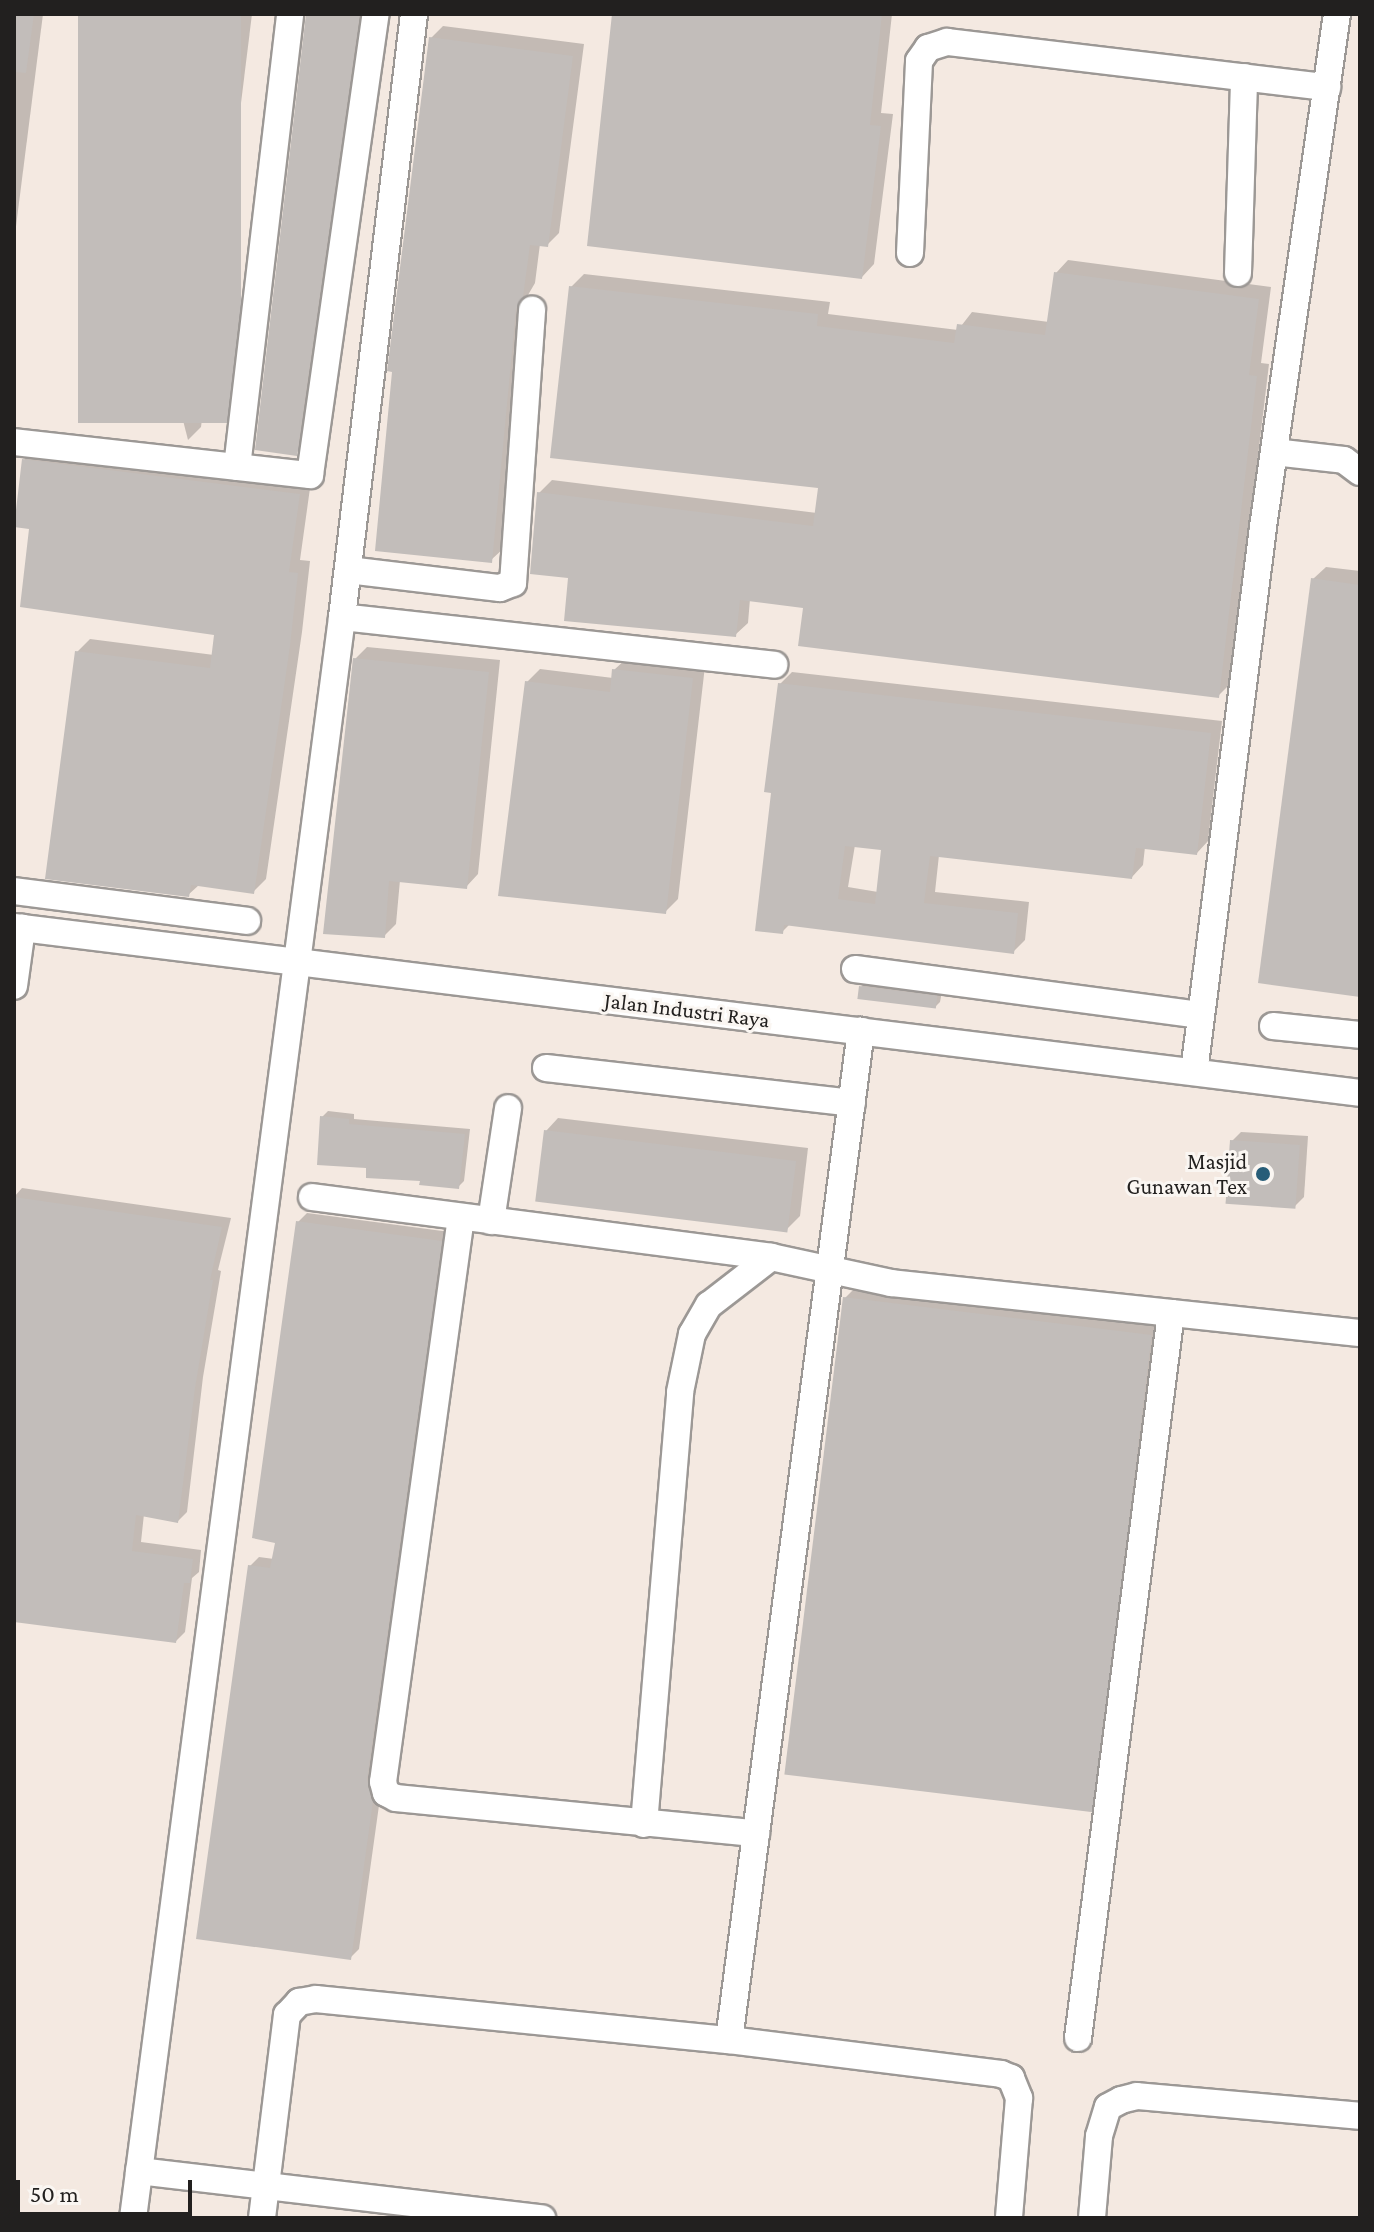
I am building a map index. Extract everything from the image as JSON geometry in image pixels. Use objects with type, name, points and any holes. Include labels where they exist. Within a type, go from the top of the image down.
[{"type":"street","points":[[237,467],[290,14]]},
{"type":"street","points":[[14,444],[310,475],[376,14]]},
{"type":"street","points":[[133,2218],[348,570],[414,14]]},
{"type":"street","points":[[1194,1072],[1274,452],[1337,14]]},
{"type":"street","points":[[910,253],[919,61],[928,48],[947,42],[1327,87]]},
{"type":"street","points":[[1238,273],[1244,77]]},
{"type":"street","points":[[348,570],[500,588],[513,583],[532,310]]},
{"type":"street","points":[[1274,452],[1344,460],[1360,472]]},
{"type":"street","points":[[342,617],[774,665]]},
{"type":"street","points":[[14,891],[247,921]]},
{"type":"street","points":[[14,986],[18,928]]},
{"type":"street","name":"Jalan Industri Raya","points":[[18,928],[1360,1093]]},
{"type":"street","points":[[855,969],[1201,1015]]},
{"type":"street","points":[[1273,1026],[1360,1035]]},
{"type":"street","points":[[729,2040],[861,1031]]},
{"type":"street","points":[[546,1068],[852,1103]]},
{"type":"street","points":[[491,1221],[508,1108]]},
{"type":"street","points":[[312,1197],[771,1257],[891,1283],[1360,1333]]},
{"type":"street","points":[[461,1217],[383,1782],[386,1793],[396,1798],[756,1833]]},
{"type":"street","points":[[644,1824],[680,1392],[692,1334],[709,1305],[771,1257]]},
{"type":"street","points":[[1078,2038],[1171,1313]]},
{"type":"street","points":[[262,2218],[287,2015],[299,2002],[316,1999],[729,2040],[1011,2078],[1019,2098],[1009,2218]]},
{"type":"street","points":[[1092,2218],[1099,2136],[1108,2107],[1121,2100],[1137,2096],[1360,2116]]},
{"type":"street","points":[[139,2171],[542,2218]]},
{"type":"shaded area","points":[[14,14],[1360,14],[1360,2218],[14,2218]]},
{"type":"building","points":[[14,14],[34,14],[26,73],[14,72]]},
{"type":"building","points":[[78,14],[241,14],[241,423],[78,423]]},
{"type":"building","points":[[306,14],[360,14],[297,456],[255,450]]},
{"type":"building","points":[[612,14],[882,14],[870,125],[881,126],[862,279],[587,246]]},
{"type":"building","points":[[429,37],[573,56],[548,247],[530,245],[523,297],[516,309],[492,563],[375,551],[392,372],[387,371]]},
{"type":"building","points":[[1054,272],[1259,299],[1249,375],[1257,376],[1219,698],[798,646],[803,608],[740,600],[736,637],[564,621],[568,578],[530,574],[537,492],[813,526],[818,488],[550,458],[569,286],[818,314],[817,326],[954,343],[957,324],[1045,335]]},
{"type":"building","points":[[22,459],[300,494],[289,572],[298,573],[290,646],[254,894],[191,885],[189,897],[45,879],[75,651],[210,668],[214,635],[20,607],[29,529],[14,527]]},
{"type":"building","points":[[1311,578],[1360,585],[1360,997],[1258,983]]},
{"type":"building","points":[[353,658],[489,672],[467,889],[389,881],[385,938],[323,934]]},
{"type":"building","points":[[612,669],[693,678],[666,914],[498,896],[525,681],[610,692]]},
{"type":"building","points":[[778,683],[1211,733],[1197,855],[1136,848],[1132,879],[930,856],[924,903],[1018,913],[1014,954],[784,925],[783,934],[755,931],[771,793],[764,792]],"holes":[[[845,846],[881,850],[875,904],[838,899]]]},
{"type":"building","points":[[859,986],[937,996],[936,1009],[857,999]]},
{"type":"building","points":[[320,1116],[349,1119],[349,1124],[465,1134],[459,1189],[419,1185],[420,1181],[366,1178],[366,1168],[317,1165]]},
{"type":"building","points":[[544,1130],[796,1161],[787,1232],[535,1201]]},
{"type":"building","name":"Masjid Gunawan Tex","points":[[1230,1140],[1300,1145],[1295,1209],[1226,1204]]},
{"type":"building","points":[[14,1197],[222,1227],[210,1280],[213,1280],[195,1388],[178,1523],[136,1515],[132,1551],[193,1559],[190,1583],[184,1583],[176,1643],[14,1622]]},
{"type":"building","points":[[296,1221],[442,1241],[367,1780],[373,1801],[351,1960],[196,1939],[248,1565],[270,1568],[275,1543],[252,1538]]},
{"type":"building","points":[[843,1297],[1152,1335],[1093,1812],[784,1774]]},
{"type":"place","name":"Masjid Gunawan Tex","points":[[1263,1174]]}]
